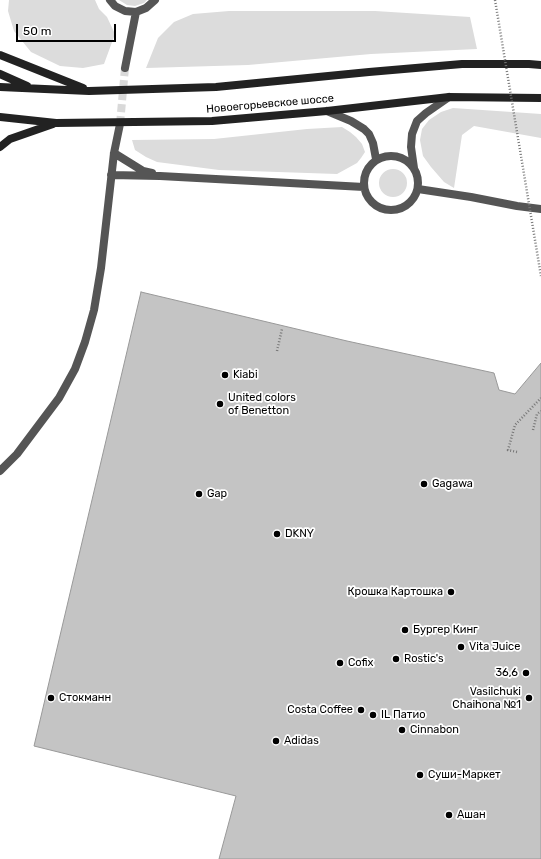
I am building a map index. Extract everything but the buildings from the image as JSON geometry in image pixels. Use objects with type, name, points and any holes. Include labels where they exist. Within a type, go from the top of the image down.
[{"type":"main road","points":[[0,55],[90,91]]},
{"type":"main road","name":"Новоегорьевское шоссе","points":[[0,87],[90,91],[216,87],[462,64],[529,64],[541,66]]},
{"type":"main road","points":[[0,74],[34,88]]},
{"type":"main road","name":"Новоегорьевское шоссе","points":[[0,117],[56,123],[212,122],[327,111],[449,96],[541,98]]},
{"type":"main road","points":[[0,147],[10,139],[56,123]]},
{"type":"street","points":[[110,0],[115,6],[125,11],[136,12],[146,8],[155,0]]},
{"type":"street","points":[[125,68],[136,12]]},
{"type":"street","points":[[529,64],[541,60]]},
{"type":"street","points":[[414,168],[407,160],[397,156],[386,156],[376,159],[364,176],[364,187],[368,198],[376,206],[387,210],[397,209],[407,205],[414,198],[418,189],[418,178],[414,168],[411,147],[412,134],[417,122],[426,113],[449,96]]},
{"type":"street","points":[[327,111],[351,121],[364,129],[369,134],[373,142],[376,159]]},
{"type":"street","points":[[0,470],[17,454],[59,398],[75,369],[85,342],[94,310],[102,260],[114,153],[120,124]]},
{"type":"street","points":[[114,153],[143,170],[160,176]]},
{"type":"street","points":[[111,175],[160,176],[364,187]]},
{"type":"street","points":[[418,189],[541,209]]},
{"type":"path","points":[[495,0],[541,276]]},
{"type":"path","points":[[277,351],[282,329]]},
{"type":"path","points":[[517,452],[508,450],[515,425],[541,398]]},
{"type":"path","points":[[533,430],[537,414],[541,411]]},
{"type":"shaded area","points":[[9,0],[95,0],[99,9],[107,17],[115,34],[104,64],[83,68],[60,66],[31,52],[14,31],[8,11]]},
{"type":"shaded area","points":[[119,0],[147,0],[144,3],[135,6],[127,5]]},
{"type":"shaded area","points":[[229,11],[375,11],[470,17],[477,49],[371,54],[248,65],[146,68],[158,38],[174,22],[193,14]]},
{"type":"shaded area","points":[[453,108],[541,114],[541,138],[474,126],[462,135],[454,188],[444,182],[423,156],[420,140],[422,129],[429,120],[441,112]]},
{"type":"shaded area","points":[[342,127],[356,137],[362,144],[365,152],[357,163],[337,174],[219,170],[157,162],[135,150],[132,140],[214,139],[307,129]]},
{"type":"shaded area","points":[[393,169],[403,173],[407,183],[403,193],[393,197],[383,193],[379,183],[383,173]]},
{"type":"tunnel","points":[[120,124],[125,68]]},
{"type":"place","name":"Kiabi","points":[[225,375]]},
{"type":"place","name":"United colors of Benetton","points":[[220,404]]},
{"type":"place","name":"Gagawa","points":[[424,484]]},
{"type":"place","name":"Gap","points":[[199,494]]},
{"type":"place","name":"DKNY","points":[[277,534]]},
{"type":"place","name":"Крошка Картошка","points":[[451,592]]},
{"type":"place","name":"Бургер Кинг","points":[[405,630]]},
{"type":"place","name":"Vita Juice","points":[[461,647]]},
{"type":"place","name":"Rostic's","points":[[396,659]]},
{"type":"place","name":"Cofix","points":[[340,663]]},
{"type":"place","name":"36,6","points":[[526,673]]},
{"type":"place","name":"Стокманн","points":[[51,698]]},
{"type":"place","name":"Vasilchuki Chaihona №1","points":[[529,698]]},
{"type":"place","name":"Costa Coffee","points":[[361,710]]},
{"type":"place","name":"IL Патио","points":[[373,715]]},
{"type":"place","name":"Cinnabon","points":[[402,730]]},
{"type":"place","name":"Adidas","points":[[276,741]]},
{"type":"place","name":"Суши-Маркет","points":[[420,775]]},
{"type":"place","name":"Ашан","points":[[449,815]]}]
